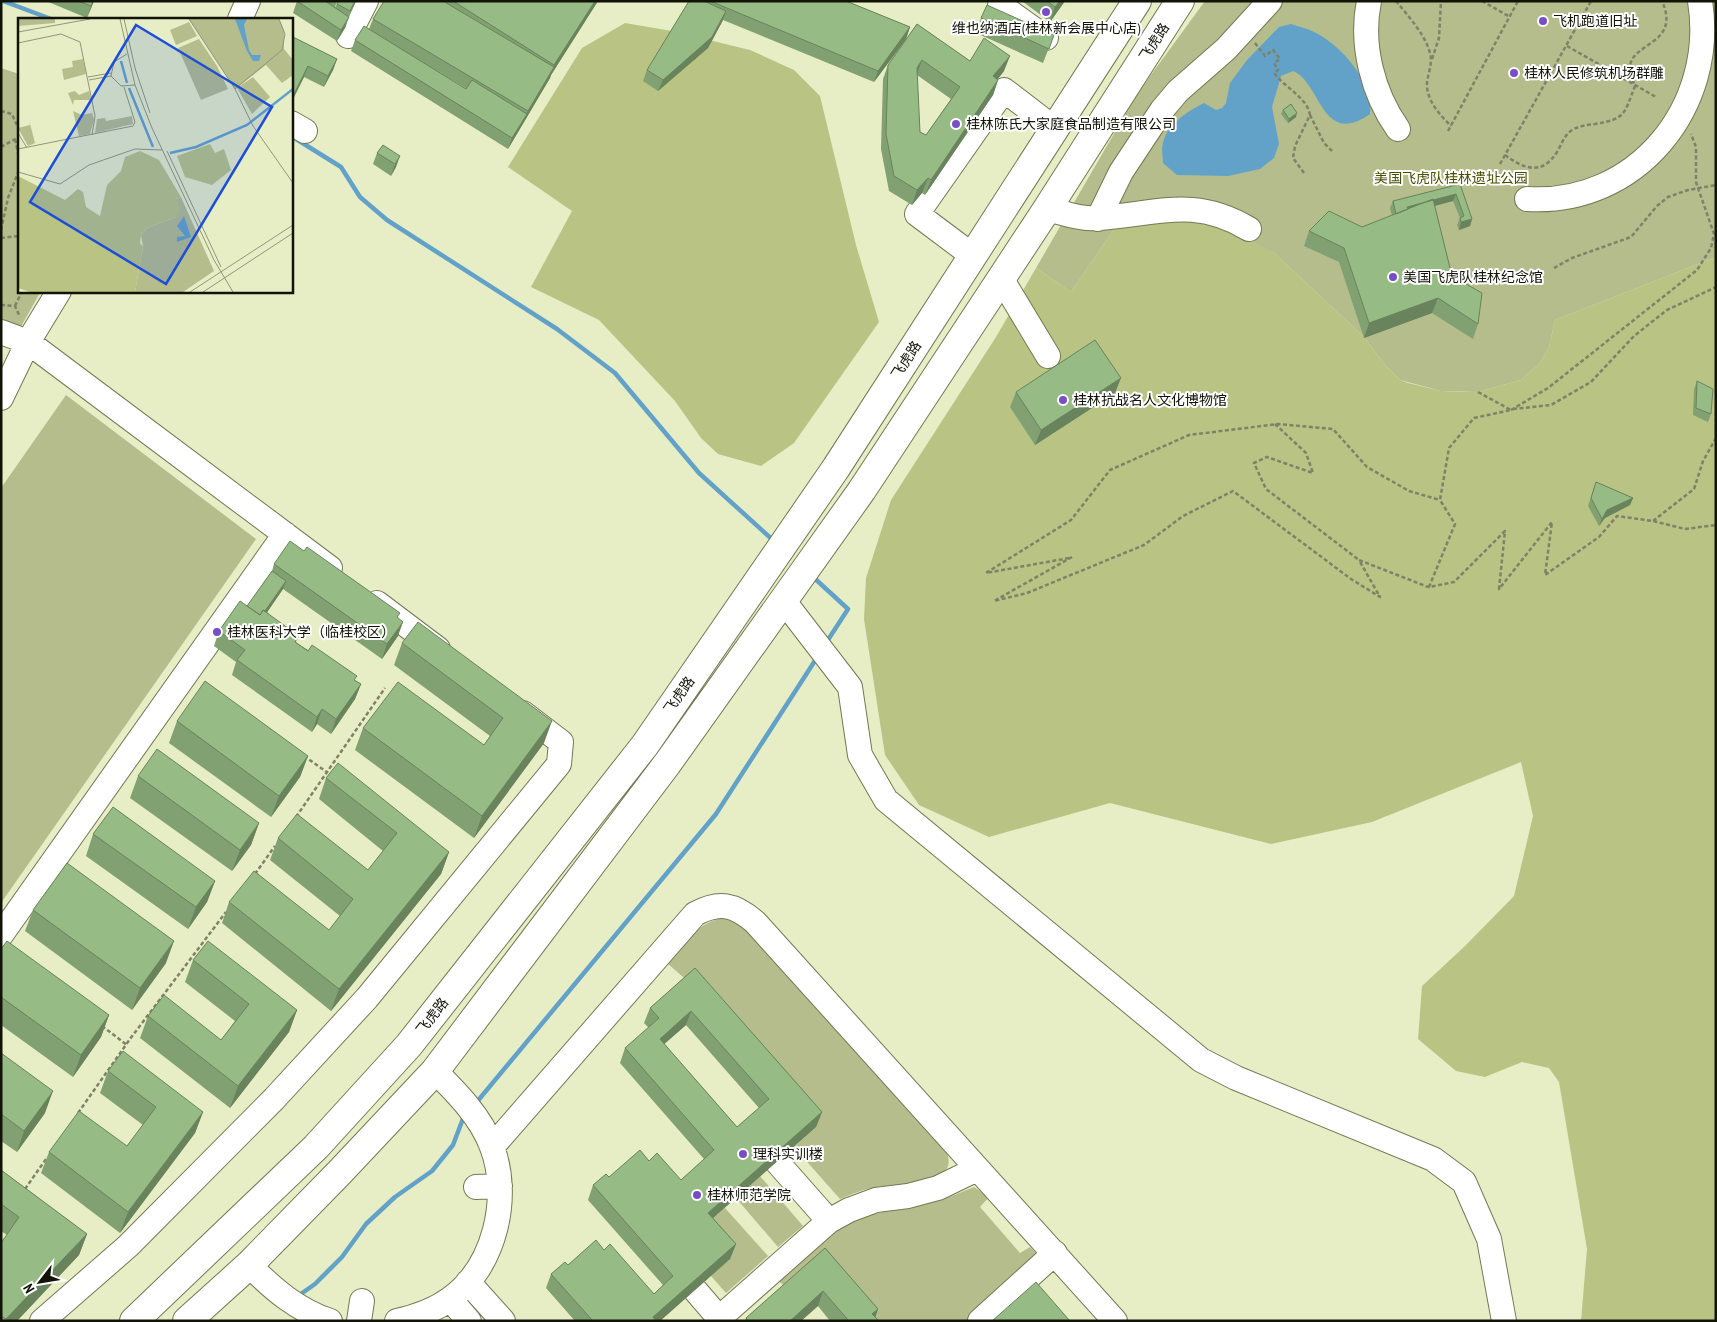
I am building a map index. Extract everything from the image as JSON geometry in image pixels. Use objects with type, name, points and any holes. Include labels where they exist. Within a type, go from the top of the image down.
[{"type":"main road","name":"飞虎路","points":[[134,1321],[316,1147],[409,1045],[645,745],[836,468],[1137,1]]},
{"type":"main road","name":"飞虎路","points":[[187,1321],[249,1264],[340,1172],[435,1071],[667,764],[862,490],[1047,209],[1180,1]]},
{"type":"street","points":[[240,18],[248,1]]},
{"type":"street","points":[[348,36],[366,1]]},
{"type":"street","points":[[1003,1],[1000,5],[1046,38]]},
{"type":"street","points":[[1098,218],[1122,172],[1162,110],[1178,91],[1245,30],[1270,1]]},
{"type":"street","points":[[1369,1],[1366,26],[1370,66],[1383,105],[1398,129]]},
{"type":"street","points":[[1527,199],[1571,196],[1609,182],[1643,160],[1658,146],[1680,116],[1691,95],[1701,56],[1703,36],[1700,1]]},
{"type":"street","points":[[973,256],[917,214],[1004,90],[1055,129]]},
{"type":"street","points":[[1047,209],[1098,218],[1168,209],[1198,209],[1222,215],[1249,228]]},
{"type":"street","points":[[1001,278],[1048,356]]},
{"type":"street","points":[[1,398],[33,335],[58,292]]},
{"type":"street","points":[[1,332],[33,335],[285,534],[459,664]]},
{"type":"street","points":[[1,935],[285,534]]},
{"type":"street","points":[[783,600],[850,687],[860,756],[886,800],[1201,1060],[1236,1078],[1432,1158],[1464,1182],[1489,1239],[1504,1321]]},
{"type":"street","points":[[42,1321],[128,1246],[274,1099],[367,998],[559,764],[561,742],[506,700]]},
{"type":"street","points":[[492,1146],[695,914],[714,906],[735,908],[754,922],[1115,1321]]},
{"type":"street","points":[[397,1321],[430,1310],[450,1299],[468,1282],[493,1238],[500,1207],[500,1186],[492,1146],[477,1118],[455,1091],[435,1071]]},
{"type":"street","points":[[777,1162],[829,1221]]},
{"type":"street","points":[[695,1290],[717,1319],[829,1221],[849,1210],[876,1200],[908,1196],[938,1188],[977,1170]]},
{"type":"street","points":[[476,1187],[500,1186]]},
{"type":"street","points":[[980,1321],[1054,1253]]},
{"type":"street","points":[[249,1264],[290,1301],[313,1315],[330,1321]]},
{"type":"street","points":[[468,1282],[503,1321]]},
{"type":"street","points":[[450,1299],[469,1321]]},
{"type":"path","points":[[1396,1],[1422,36],[1431,61]]},
{"type":"path","points":[[1441,1],[1439,38],[1431,61],[1427,85],[1430,98],[1439,115],[1451,126]]},
{"type":"path","points":[[1482,1],[1510,16]]},
{"type":"path","points":[[1448,131],[1518,1]]},
{"type":"path","points":[[1500,164],[1591,1]]},
{"type":"path","points":[[1505,155],[1520,166],[1531,169],[1542,167],[1550,161],[1568,133],[1575,129],[1617,120],[1626,108],[1635,86],[1630,71],[1630,64],[1637,54],[1659,38],[1663,30],[1666,21],[1662,1]]},
{"type":"path","points":[[1245,30],[1265,56],[1273,50],[1280,59],[1274,63],[1278,70],[1274,73],[1282,84],[1309,108],[1310,115],[1324,143],[1332,151]]},
{"type":"path","points":[[1567,46],[1656,97]]},
{"type":"path","points":[[1,111],[12,114],[18,128]]},
{"type":"path","points":[[1304,173],[1293,158],[1295,146],[1310,115]]},
{"type":"path","points":[[1510,410],[1548,388],[1697,270],[1711,248],[1714,234],[1698,188],[1696,147],[1680,116]]},
{"type":"path","points":[[1,147],[17,138]]},
{"type":"path","points":[[1,230],[8,198],[18,173]]},
{"type":"path","points":[[1554,268],[1572,258],[1625,240],[1637,231],[1657,206],[1668,197],[1716,185]]},
{"type":"path","points":[[1,238],[18,236]]},
{"type":"path","points":[[1440,500],[1449,448],[1474,418],[1510,410],[1551,405],[1591,382],[1634,336],[1667,310],[1716,286]]},
{"type":"path","points":[[22,292],[15,306],[21,319],[33,335]]},
{"type":"path","points":[[1,305],[15,306]]},
{"type":"path","points":[[1478,392],[1510,410]]},
{"type":"path","points":[[1654,521],[1694,489],[1703,461],[1716,438],[1716,413]]},
{"type":"path","points":[[1275,424],[1306,453],[1313,473],[1267,457],[1254,463],[1266,489],[1359,560],[1429,587],[1454,582],[1506,531],[1500,589],[1552,522],[1545,575],[1599,537],[1617,516],[1654,521],[1685,529],[1716,525]]},
{"type":"path","points":[[1359,560],[1380,597],[1351,579],[1233,491],[1183,516],[1144,545],[1027,593],[994,601],[1072,557],[986,573],[1071,520],[1110,470],[1189,435],[1275,424],[1333,429],[1367,467],[1409,491],[1440,500],[1455,524],[1429,587]]},
{"type":"path","points":[[294,819],[385,688]]},
{"type":"path","points":[[304,756],[335,778]]},
{"type":"path","points":[[255,874],[278,843]]},
{"type":"path","points":[[75,1118],[127,1044],[231,906]]},
{"type":"path","points":[[95,1022],[127,1044]]},
{"type":"path","points":[[24,1190],[47,1158]]},
{"type":"green space","name":"美国飞虎队桂林遗址公园","points":[[1205,1],[1716,1],[1716,257],[1555,320],[1549,347],[1540,363],[1521,380],[1478,392],[1441,391],[1400,380],[1386,366],[1363,336],[1273,252],[1117,225],[1071,292],[1036,268],[1137,94]]},
{"type":"green space","points":[[625,23],[672,31],[750,50],[794,70],[820,96],[856,245],[879,322],[794,443],[761,466],[718,454],[701,438],[675,401],[599,320],[531,287],[572,211],[508,167],[582,48]]},
{"type":"green space","points":[[1,68],[18,74],[18,292],[40,292],[19,330],[1,323]]},
{"type":"green space","points":[[1196,217],[1235,232],[1273,252],[1363,336],[1386,366],[1400,380],[1441,391],[1478,392],[1521,380],[1540,363],[1549,347],[1555,320],[1716,257],[1716,1321],[1581,1321],[1587,1249],[1559,1082],[1549,1068],[1522,1062],[1485,1077],[1456,1071],[1418,1039],[1422,986],[1514,896],[1533,816],[1521,762],[1372,822],[1271,844],[1110,803],[989,837],[919,805],[885,755],[864,619],[866,578],[891,500],[996,337],[1036,268],[1071,292],[1117,225]]},
{"type":"green space","points":[[66,395],[256,539],[1,903],[1,488]]},
{"type":"green space","points":[[722,918],[741,924],[945,1149],[949,1161],[946,1170],[926,1181],[872,1188],[840,1199],[794,1147],[816,1127],[690,983],[667,963],[698,930]]},
{"type":"green space","points":[[760,1176],[803,1226],[778,1247],[736,1198]]},
{"type":"green space","points":[[974,1187],[989,1197],[980,1207],[1020,1253],[1030,1247],[1040,1257],[972,1321],[874,1321],[787,1289],[776,1278],[831,1231],[860,1217],[947,1198]]},
{"type":"green space","points":[[725,1208],[768,1256],[726,1293],[711,1276],[703,1227]]},
{"type":"water","points":[[1291,24],[1324,38],[1345,55],[1361,77],[1367,90],[1370,114],[1354,122],[1341,123],[1331,118],[1302,77],[1293,71],[1281,76],[1272,107],[1279,144],[1274,158],[1260,169],[1228,176],[1177,175],[1163,163],[1162,145],[1169,130],[1185,114],[1204,103],[1216,110],[1222,108],[1226,103],[1230,83],[1247,60],[1279,27]]},
{"type":"building","points":[[78,1],[93,1],[91,6]]},
{"type":"building","points":[[297,1],[325,1],[349,17],[341,30]]},
{"type":"building","points":[[338,1],[355,1],[350,11],[337,4]]},
{"type":"building","points":[[384,1],[443,1],[554,67],[528,111],[373,19]]},
{"type":"building","points":[[453,1],[595,1],[554,65]]},
{"type":"building","points":[[689,1],[704,1],[726,11],[712,37],[663,80],[647,70]]},
{"type":"building","points":[[710,1],[846,1],[910,27],[878,71]]},
{"type":"building","points":[[1047,1],[1060,1],[1055,7]]},
{"type":"building","points":[[987,5],[1054,35],[1049,49],[981,18]]},
{"type":"building","name":"桂林陈氏大家庭食品制造有限公司","points":[[917,24],[970,61],[984,38],[1010,56],[993,76],[998,80],[931,180],[928,178],[917,190],[894,176],[886,134],[888,65]],"holes":[[[922,60],[960,87],[926,135],[920,132],[917,68]]]},
{"type":"building","points":[[364,26],[466,89],[472,80],[527,114],[512,138],[355,40]]},
{"type":"building","points":[[292,36],[337,59],[328,76],[308,66],[292,98]]},
{"type":"building","points":[[1291,104],[1297,113],[1289,119],[1283,110]]},
{"type":"building","points":[[383,145],[400,156],[395,164],[377,153]]},
{"type":"building","points":[[1460,184],[1472,219],[1461,222],[1460,218],[1464,216],[1456,194],[1407,207],[1408,209],[1396,214],[1393,201]]},
{"type":"building","name":"美国飞虎队桂林纪念馆","points":[[1433,199],[1452,276],[1482,293],[1478,324],[1438,298],[1369,323],[1344,248],[1309,231],[1329,211],[1362,227]]},
{"type":"building","name":"桂林抗战名人文化博物馆","points":[[1095,340],[1121,378],[1041,430],[1016,392]]},
{"type":"building","points":[[1697,381],[1713,389],[1711,414],[1696,408]]},
{"type":"building","points":[[1596,482],[1633,498],[1607,510],[1602,519],[1591,498]]},
{"type":"building","points":[[290,541],[304,551],[307,547],[400,613],[397,617],[403,622],[387,644],[274,564]]},
{"type":"building","points":[[272,571],[286,581],[265,611],[263,610],[260,615],[247,606]]},
{"type":"building","points":[[240,601],[260,615],[263,610],[299,636],[295,642],[308,651],[312,645],[357,676],[354,680],[361,684],[336,719],[322,709],[317,717],[237,660],[245,650],[219,631]]},
{"type":"building","points":[[418,622],[552,721],[482,816],[363,728],[398,682],[484,745],[503,718],[402,643]]},
{"type":"building","points":[[205,681],[308,756],[279,796],[177,721]]},
{"type":"building","points":[[157,749],[259,823],[240,850],[138,776]]},
{"type":"building","points":[[338,763],[449,852],[339,989],[229,902],[254,871],[329,930],[353,899],[278,838],[297,814],[368,870],[397,833],[326,778]]},
{"type":"building","points":[[113,807],[215,881],[196,907],[93,834]]},
{"type":"building","points":[[67,863],[174,941],[140,988],[33,910]]},
{"type":"building","points":[[7,941],[109,1015],[81,1055],[1,997],[1,949]]},
{"type":"building","points":[[208,941],[297,1010],[238,1086],[148,1016],[164,995],[221,1040],[249,1004],[193,960]]},
{"type":"building","name":"理科实训楼","points":[[695,968],[822,1112],[708,1213],[736,1244],[653,1317],[656,1321],[593,1321],[551,1274],[565,1262],[568,1265],[596,1240],[604,1250],[610,1244],[654,1294],[673,1276],[593,1185],[606,1174],[609,1177],[640,1150],[649,1161],[657,1153],[681,1180],[714,1150],[625,1048],[659,1018],[650,1008]],"holes":[[[691,1011],[769,1099],[737,1127],[660,1039]]]},
{"type":"building","points":[[123,1051],[203,1112],[128,1212],[49,1152],[79,1111],[127,1146],[156,1107],[108,1071]]},
{"type":"building","points":[[1,1053],[53,1091],[24,1131],[1,1114]]},
{"type":"building","points":[[1,1170],[87,1234],[6,1319],[1,1316],[1,1243],[19,1217],[1,1204]]},
{"type":"building","points":[[825,1248],[878,1309],[872,1314],[879,1321],[849,1321],[823,1291],[790,1321],[748,1321],[746,1318]]},
{"type":"building","points":[[1036,1282],[1070,1321],[992,1321]]},
{"type":"waterway","points":[[3,1],[48,18]]},
{"type":"waterway","points":[[296,139],[341,167],[360,197],[387,220],[557,329],[615,373],[699,473],[775,542]]},
{"type":"waterway","points":[[812,576],[848,609],[826,643]]},
{"type":"waterway","points":[[476,1103],[716,814],[818,656]]},
{"type":"waterway","points":[[298,1296],[315,1284],[342,1257],[366,1224],[395,1197],[432,1171],[453,1145],[464,1116]]},
{"type":"place","name":"维也纳酒店(桂林新会展中心店)","points":[[1046,12]]},
{"type":"place","name":"飞机跑道旧址","points":[[1543,21]]},
{"type":"place","name":"桂林人民修筑机场群雕","points":[[1514,73]]},
{"type":"place","name":"桂林陈氏大家庭食品制造有限公司","points":[[956,124]]},
{"type":"place","name":"美国飞虎队桂林纪念馆","points":[[1393,277]]},
{"type":"place","name":"桂林抗战名人文化博物馆","points":[[1063,400]]},
{"type":"place","name":"桂林医科大学（临桂校区）","points":[[217,632]]},
{"type":"place","name":"理科实训楼","points":[[743,1154]]},
{"type":"place","name":"桂林师范学院","points":[[697,1195]]}]
